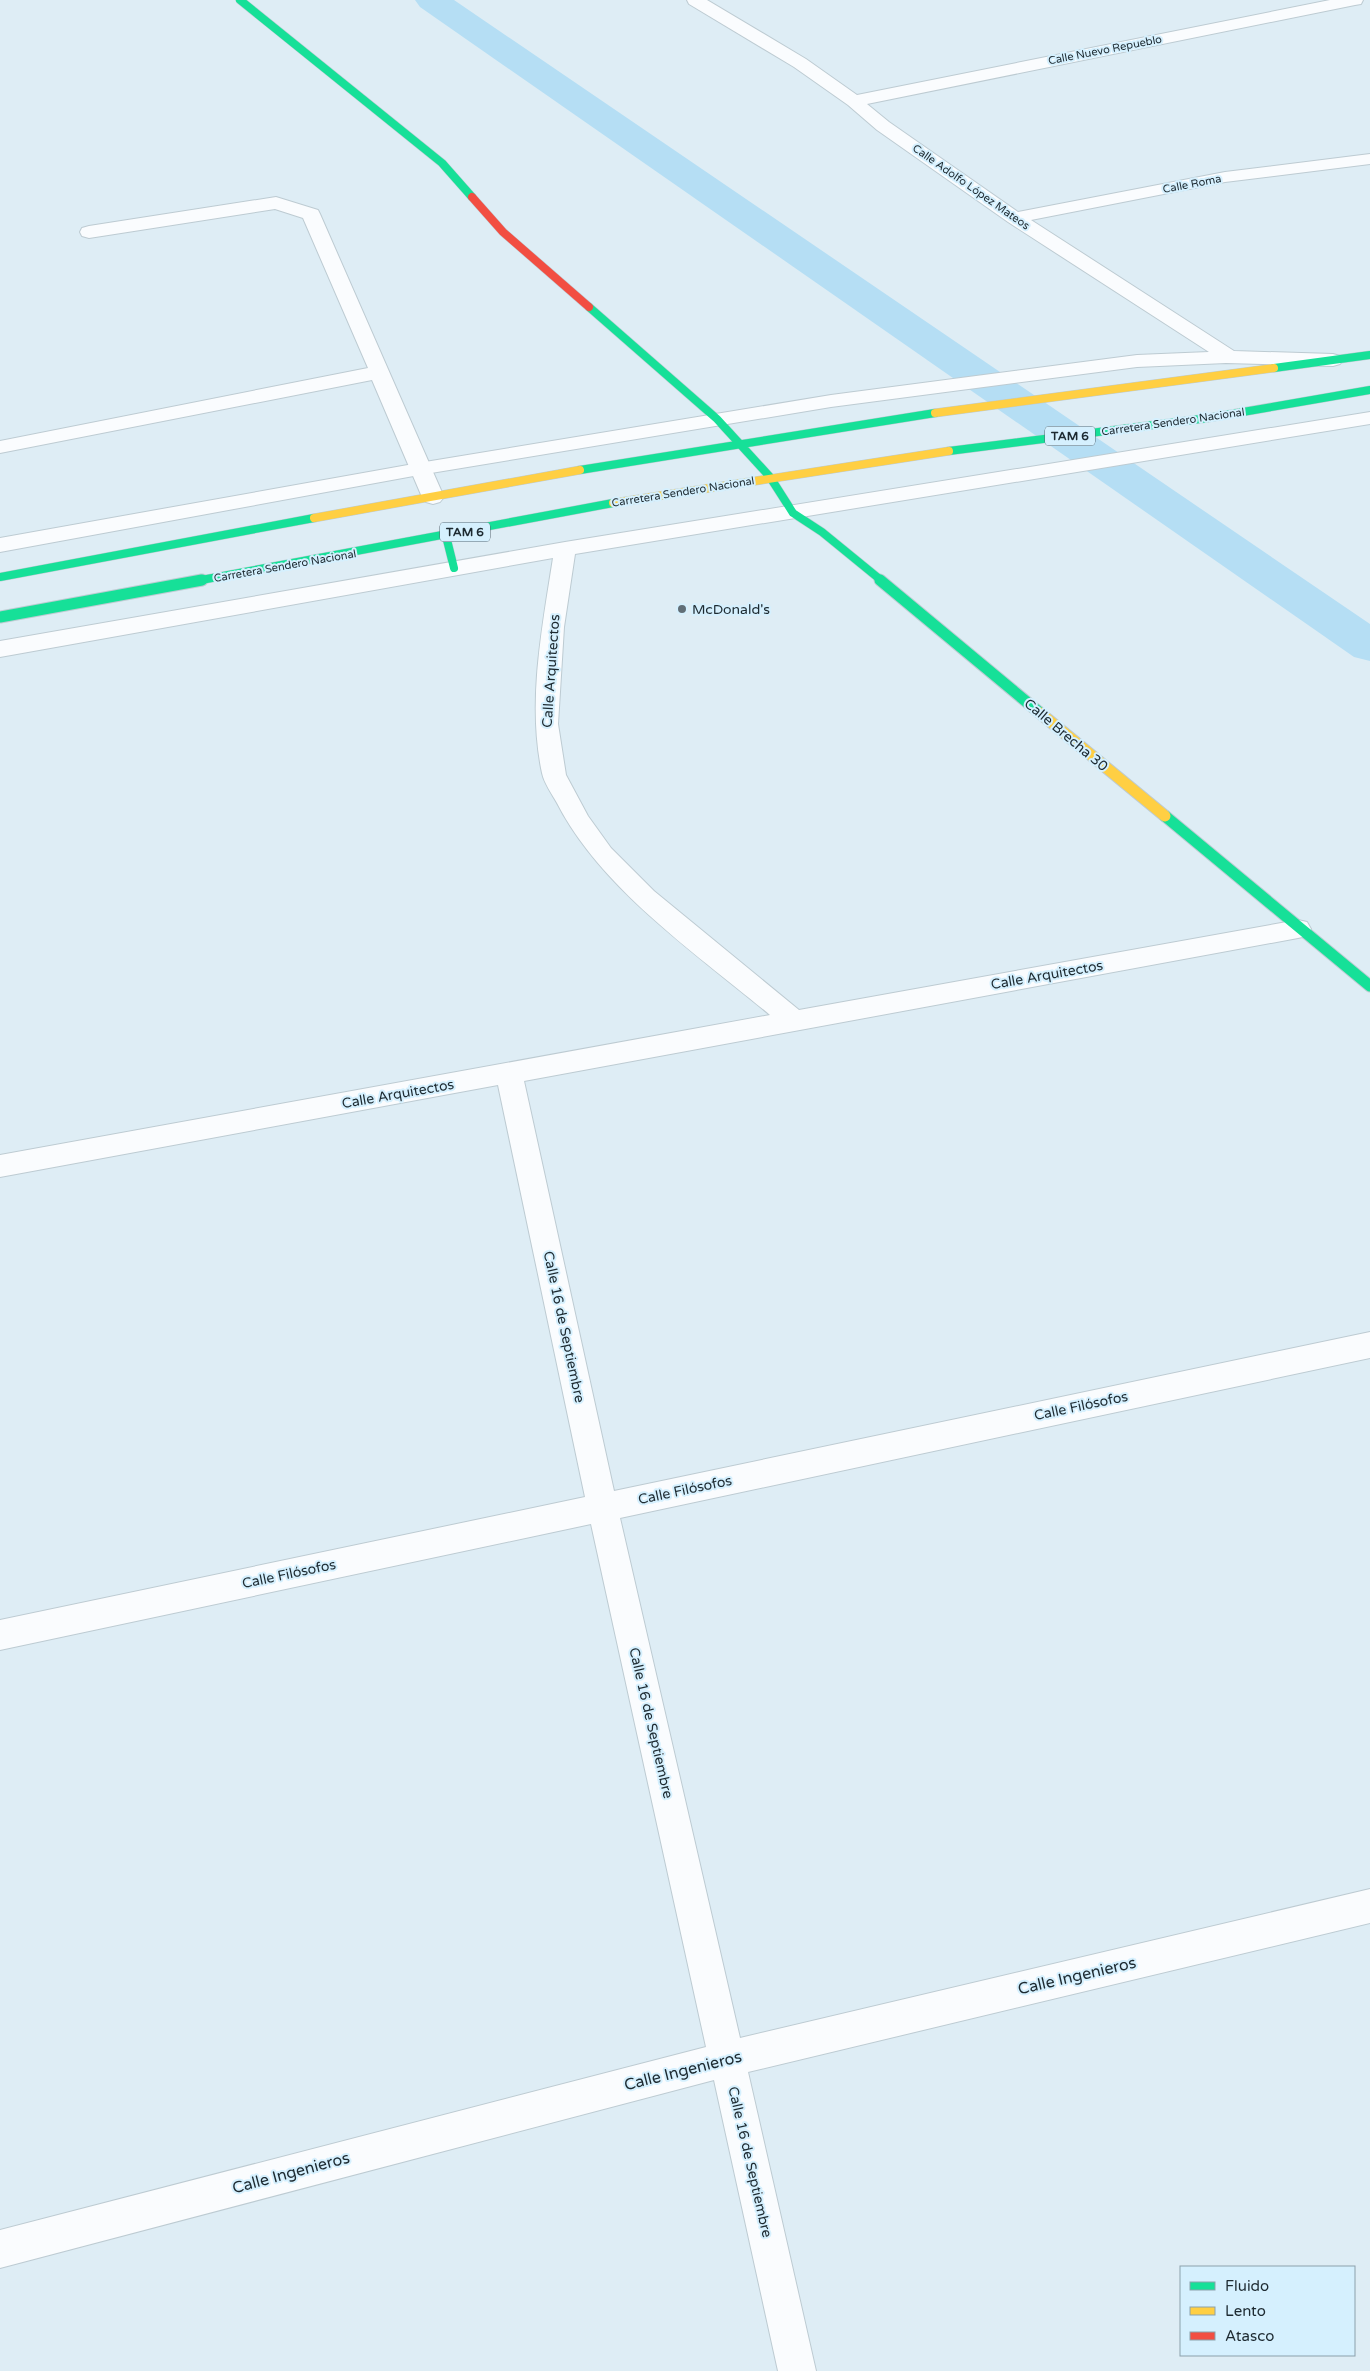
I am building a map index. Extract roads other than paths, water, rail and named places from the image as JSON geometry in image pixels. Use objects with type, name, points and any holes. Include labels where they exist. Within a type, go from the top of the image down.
[{"type":"main road","name":"Calle Brecha 30","points":[[240,0],[442,163],[503,232],[717,419],[770,477],[793,513],[830,539],[1298,929],[1370,986]]},
{"type":"main road","points":[[0,577],[433,497],[740,443],[899,418],[1370,356]]},
{"type":"main road","name":"Carretera Sendero Nacional","points":[[0,617],[446,536],[607,504],[932,453],[1208,418],[1370,390]]},
{"type":"main road","points":[[446,536],[454,568]]},
{"type":"street","name":"Calle Adolfo López Mateos","points":[[695,0],[800,63],[854,101],[883,126],[1015,218],[1231,357],[1247,372]]},
{"type":"street","name":"Calle Nuevo Repueblo","points":[[854,101],[1355,0]]},
{"type":"street","name":"Calle Roma","points":[[1015,218],[1225,178],[1370,159]]},
{"type":"street","points":[[89,232],[276,202],[311,214],[380,372],[419,469],[433,497]]},
{"type":"street","points":[[0,545],[419,469],[831,401],[1137,361],[1231,357],[1340,360]]},
{"type":"street","points":[[0,447],[380,372]]},
{"type":"street","points":[[1349,393],[1370,406]]},
{"type":"street","points":[[0,649],[454,568],[1370,418]]},
{"type":"street","name":"Calle Arquitectos","points":[[564,550],[553,627],[546,724],[554,775],[578,821],[602,854],[645,898],[795,1020]]},
{"type":"street","name":"Calle Arquitectos","points":[[0,1166],[1298,929]]},
{"type":"street","name":"Calle 16 de Septiembre","points":[[508,1074],[603,1508],[797,2371]]},
{"type":"street","name":"Calle Filósofos","points":[[0,1635],[1370,1345]]},
{"type":"street","name":"Calle Ingenieros","points":[[0,2249],[727,2060],[1370,1906]]},
{"type":"waterway","points":[[432,0],[1370,646]]},
{"type":"place","name":"McDonald's","points":[[682,609]]}]
